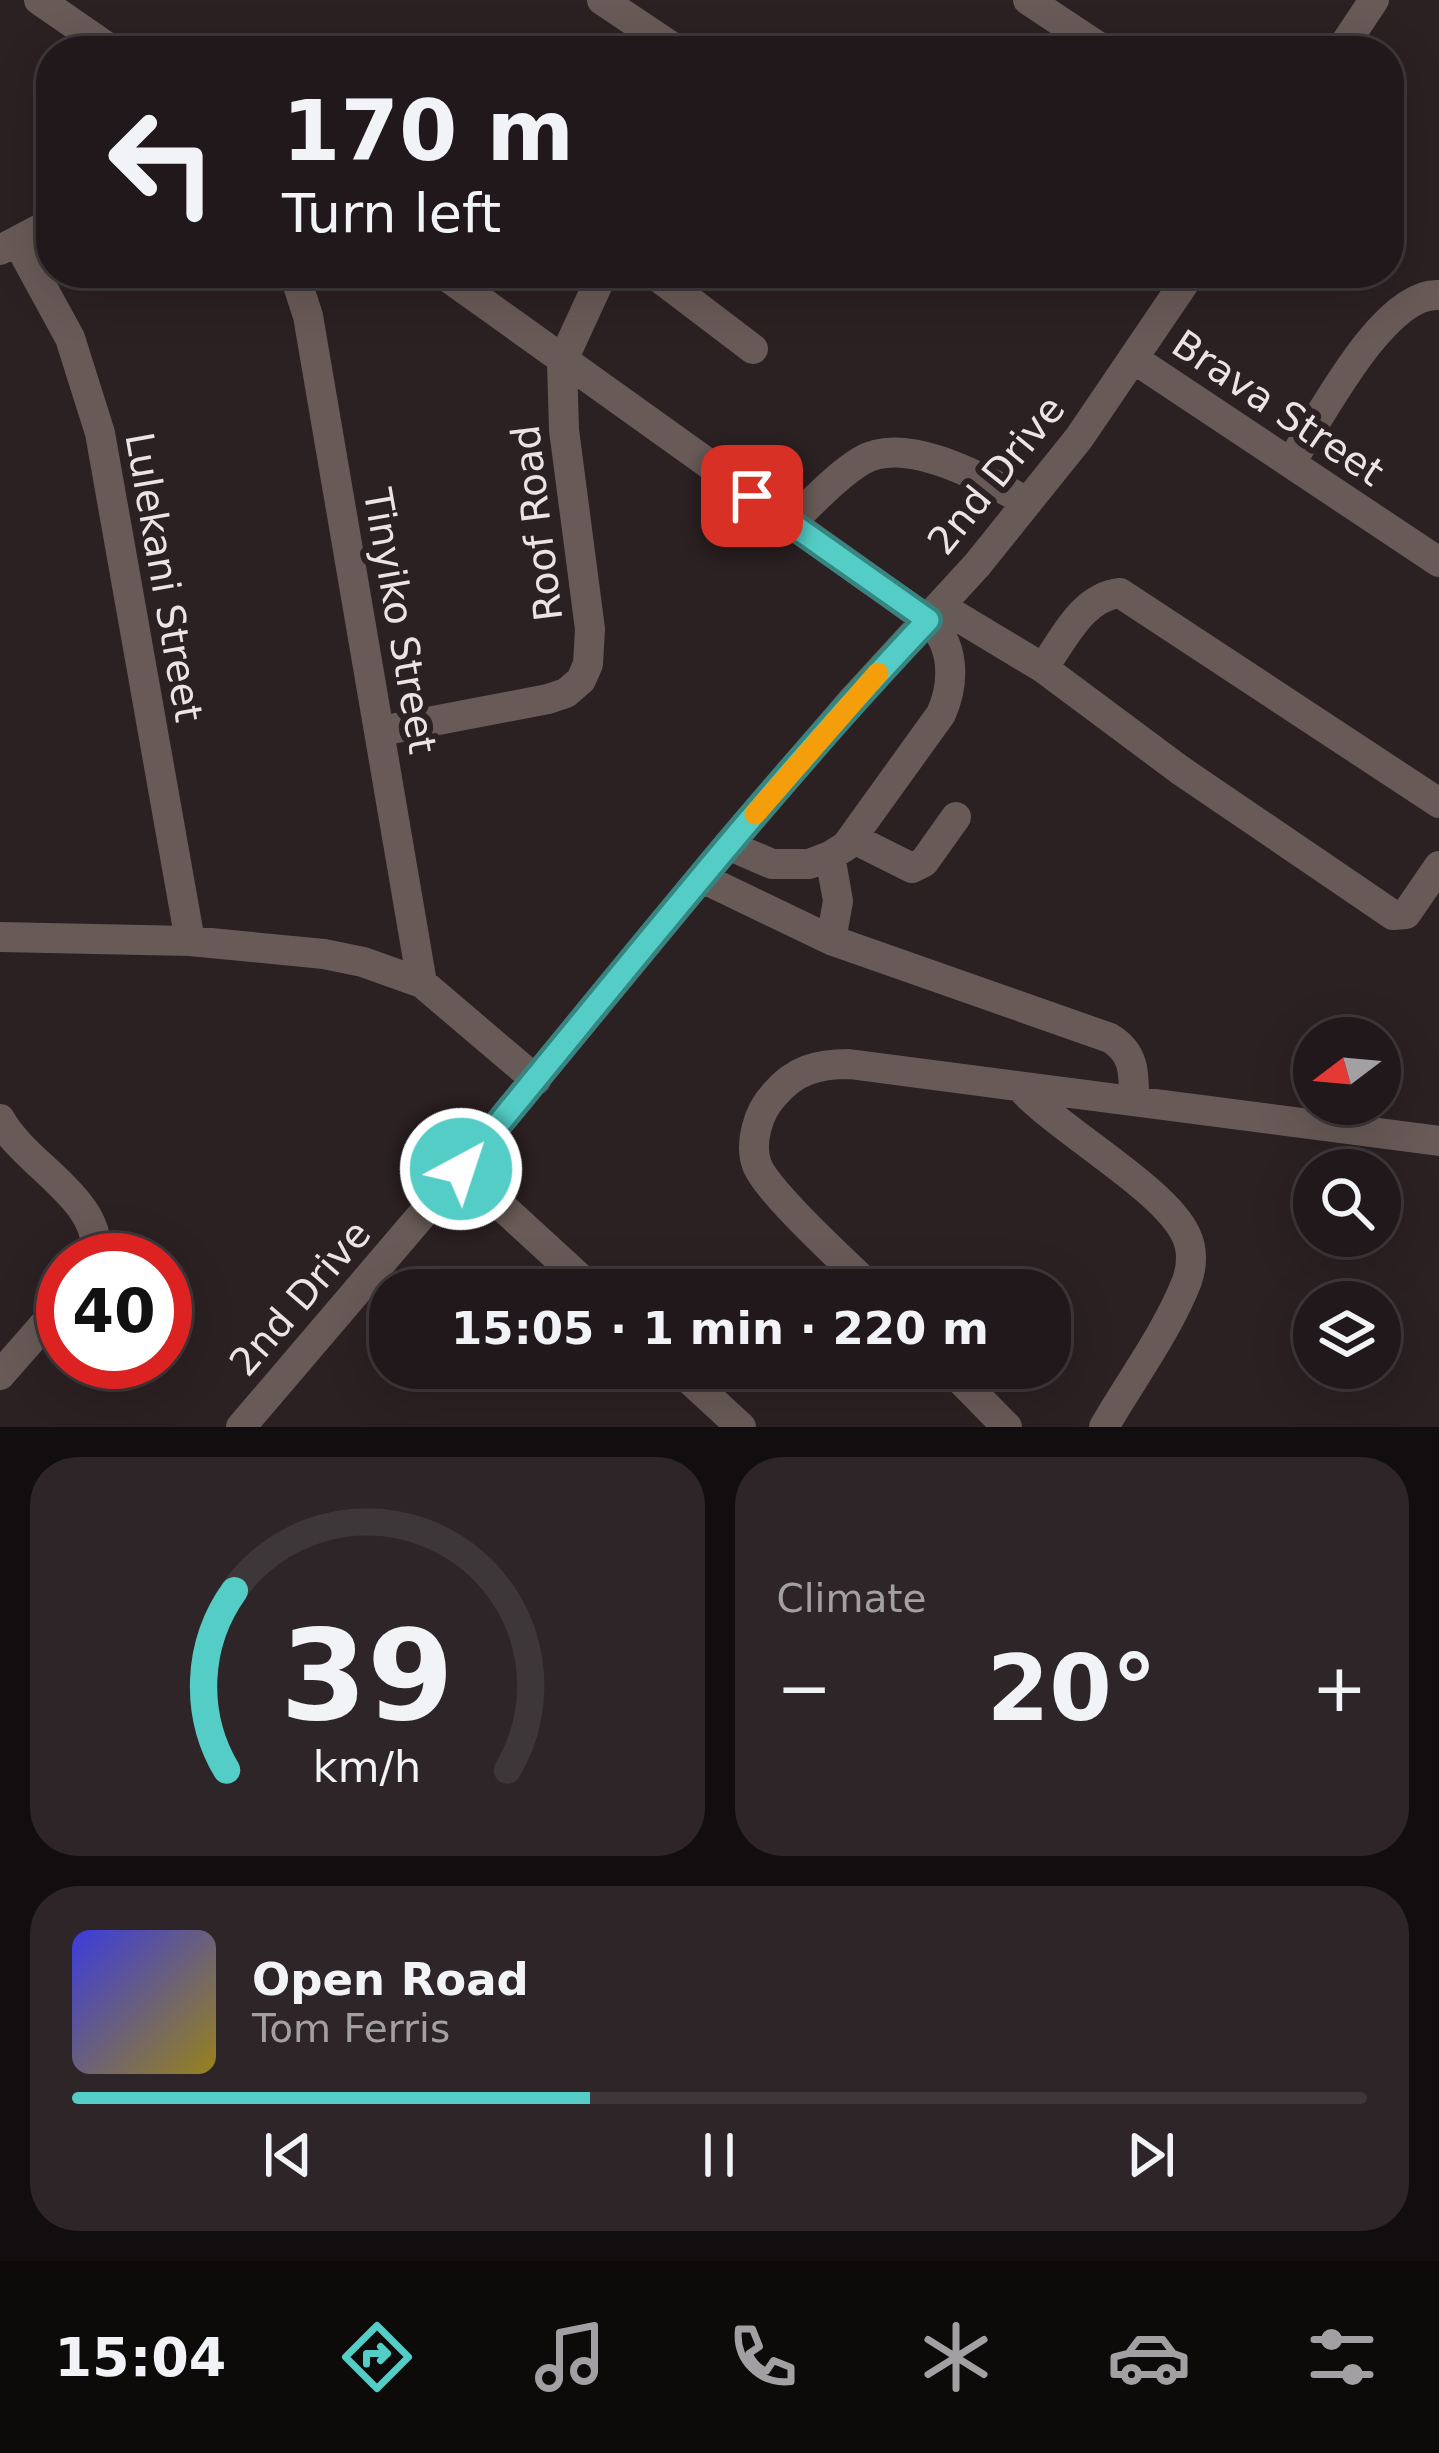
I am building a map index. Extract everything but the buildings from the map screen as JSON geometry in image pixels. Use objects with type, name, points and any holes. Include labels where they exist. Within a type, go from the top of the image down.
[{"type":"street","points":[[39,0],[91,36]]},
{"type":"street","points":[[602,0],[656,36]]},
{"type":"street","points":[[1028,0],[1082,36]]},
{"type":"street","points":[[1350,36],[1374,0]]},
{"type":"street","points":[[9,246],[36,232]]},
{"type":"street","name":"Lulekani Street","points":[[9,246],[36,287]]},
{"type":"street","name":"Lulekani Street","points":[[37,288],[70,338],[100,433],[190,941]]},
{"type":"street","name":"Tinyiko Street","points":[[300,288],[422,983]]},
{"type":"street","points":[[462,288],[790,523],[934,613],[1043,668],[1180,770],[1393,915],[1406,914],[1439,866]]},
{"type":"street","points":[[562,362],[596,288]]},
{"type":"street","points":[[672,288],[753,350]]},
{"type":"street","name":"2nd Drive","points":[[241,1427],[728,845],[1028,502],[1181,288]]},
{"type":"street","points":[[1291,462],[1382,324],[1410,300],[1439,295]]},
{"type":"street","name":"Brava Street","points":[[1134,359],[1439,562]]},
{"type":"street","name":"Roof Road","points":[[380,731],[548,699],[566,693],[581,680],[588,664],[590,629],[564,430],[562,362]]},
{"type":"street","points":[[790,523],[863,459],[889,452],[948,463],[1028,502]]},
{"type":"street","points":[[1043,668],[1089,603],[1120,593],[1439,802]]},
{"type":"street","points":[[728,845],[772,864],[809,864],[841,847],[947,701],[949,652],[934,613]]},
{"type":"street","points":[[841,847],[912,868],[924,862],[956,817]]},
{"type":"street","points":[[831,940],[841,847]]},
{"type":"street","points":[[702,878],[831,940],[1110,1038],[1124,1046],[1131,1058],[1134,1101]]},
{"type":"street","points":[[0,937],[190,941],[324,954],[381,968],[422,983],[536,1080]]},
{"type":"street","points":[[853,1269],[762,1174],[754,1143],[768,1101],[788,1080],[821,1064],[1439,1141]]},
{"type":"street","points":[[1020,1087],[1058,1125],[1164,1206],[1187,1236],[1192,1255],[1175,1305],[1104,1427]]},
{"type":"street","points":[[0,1119],[32,1161],[81,1205],[94,1233]]},
{"type":"street","points":[[461,1169],[570,1269]]},
{"type":"street","points":[[0,1375],[36,1334]]},
{"type":"street","points":[[700,1389],[741,1427]]},
{"type":"street","points":[[970,1389],[1007,1427]]},
{"type":"slow traffic","points":[[755,814],[878,673]]},
{"type":"route","points":[[461,1169],[728,845],[928,620],[752,496]]}]
